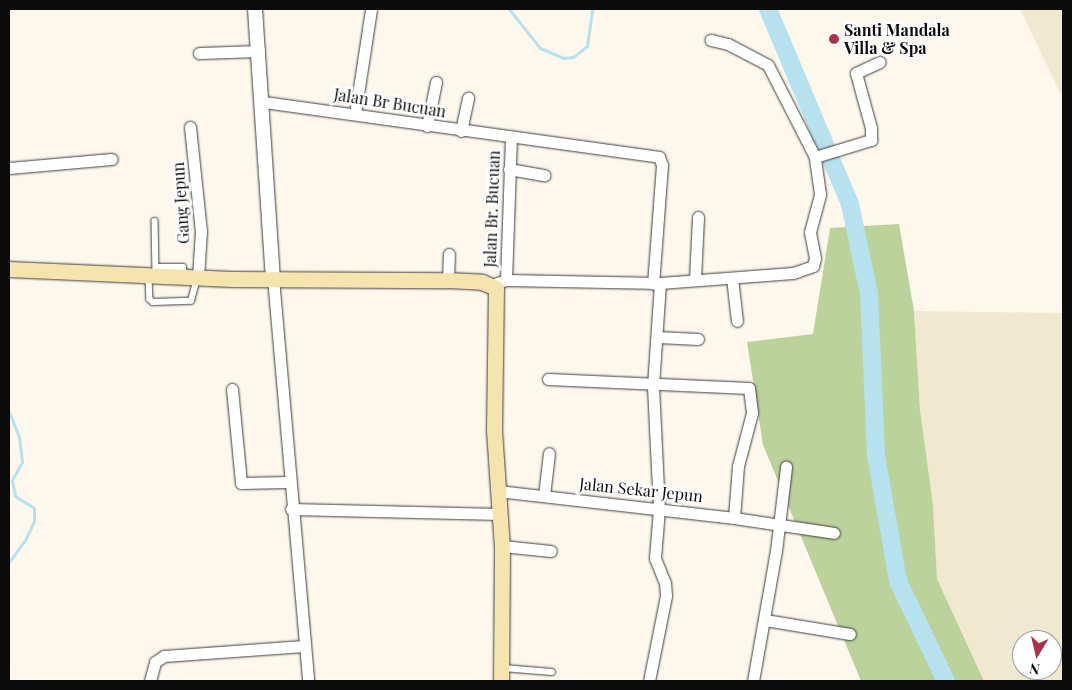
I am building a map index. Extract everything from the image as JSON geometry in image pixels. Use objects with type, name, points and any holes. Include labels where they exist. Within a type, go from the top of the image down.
[{"type":"main road","points":[[9,269],[153,273],[192,277],[499,282],[494,430],[502,546],[501,675]]},
{"type":"street","points":[[255,9],[264,102],[273,278],[288,482],[308,681]]},
{"type":"street","points":[[355,114],[371,9]]},
{"type":"street","points":[[499,282],[657,284],[695,279],[793,273],[813,266],[815,258],[810,232],[820,194],[817,157],[768,65],[728,44],[710,40]]},
{"type":"street","points":[[199,53],[259,51]]},
{"type":"street","points":[[817,157],[871,140],[871,128],[856,72],[880,62]]},
{"type":"street","points":[[427,126],[436,82]]},
{"type":"street","points":[[461,130],[468,98]]},
{"type":"street","name":"Jalan Br Bucuan","points":[[264,102],[661,159],[657,284]]},
{"type":"street","name":"Gang Jepun","points":[[190,127],[201,232],[192,277]]},
{"type":"street","name":"Jalan Br. Bucuan","points":[[499,282],[510,169],[510,138]]},
{"type":"street","points":[[9,168],[112,159]]},
{"type":"street","points":[[510,169],[544,175]]},
{"type":"street","points":[[695,279],[698,217]]},
{"type":"street","points":[[448,280],[449,254]]},
{"type":"street","points":[[732,278],[737,321]]},
{"type":"street","points":[[649,681],[666,596],[662,571],[655,558],[659,509],[652,386],[657,337],[657,284]]},
{"type":"street","points":[[657,337],[698,339]]},
{"type":"street","points":[[548,379],[750,390],[752,413],[738,466],[734,518]]},
{"type":"street","points":[[232,389],[240,481],[248,484],[288,482]]},
{"type":"street","points":[[544,496],[549,453]]},
{"type":"street","points":[[753,681],[779,526],[786,467]]},
{"type":"street","name":"Jalan Sekar Jepun","points":[[498,491],[734,518],[834,533]]},
{"type":"street","points":[[291,509],[500,514]]},
{"type":"street","points":[[502,546],[551,551]]},
{"type":"street","points":[[764,620],[850,634]]},
{"type":"street","points":[[150,681],[155,662],[164,656],[304,646]]},
{"type":"lane","points":[[155,221],[150,299],[155,302],[191,301],[192,277]]},
{"type":"lane","points":[[501,675],[552,672]]},
{"type":"shaded area","points":[[1020,9],[1063,9],[1063,99]]},
{"type":"shaded area","points":[[914,311],[1063,313],[1063,681],[984,681],[937,579],[933,505],[920,411]]},
{"type":"green space","points":[[899,224],[914,311],[920,410],[933,505],[937,579],[984,681],[861,681],[763,445],[747,342],[813,334],[830,228]]},
{"type":"waterway","points":[[509,9],[540,48],[564,58],[573,57],[587,46],[592,9]]},
{"type":"waterway","points":[[768,9],[850,204],[869,294],[876,455],[898,581],[946,681]]},
{"type":"waterway","points":[[9,412],[19,437],[22,462],[12,480],[15,496],[34,508],[34,521],[25,540],[9,562]]},
{"type":"place","name":"Santi Mandala Villa & Spa","points":[[834,39]]}]
